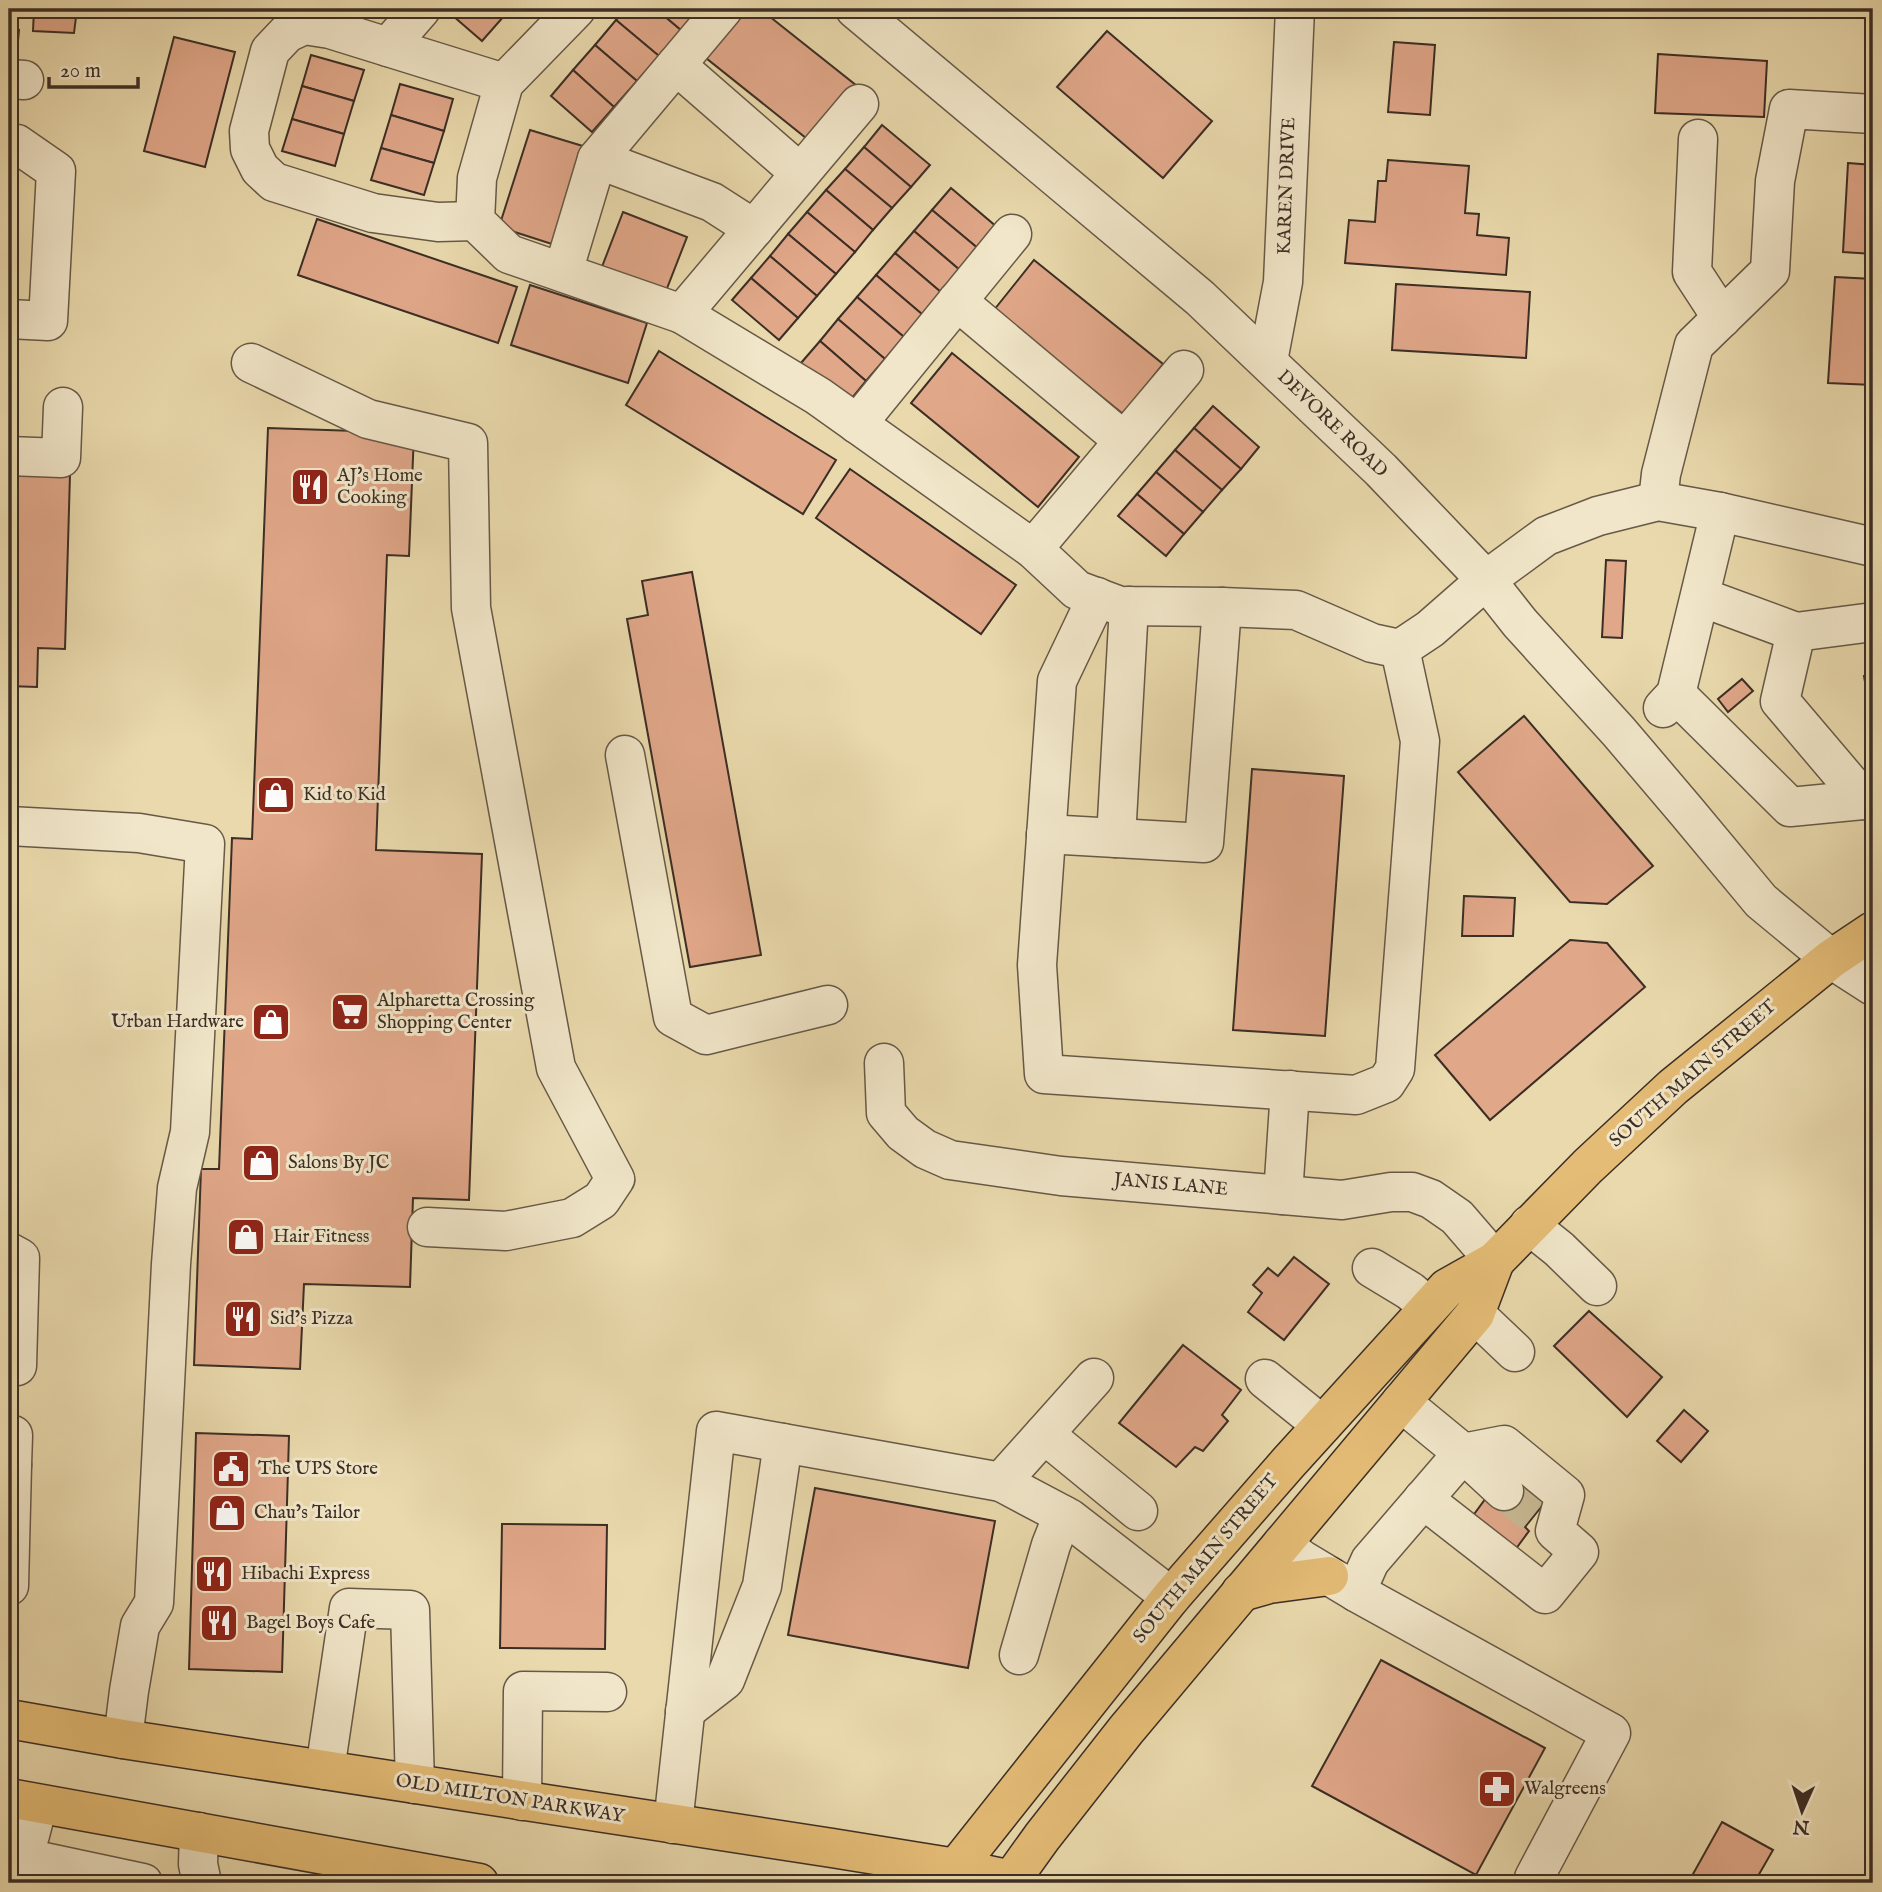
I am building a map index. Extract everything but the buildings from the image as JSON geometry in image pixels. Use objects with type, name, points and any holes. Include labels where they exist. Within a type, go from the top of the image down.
[{"type":"highway","name":"SOUTH MAIN STREET","points":[[950,1876],[1171,1597],[1447,1288],[1495,1261],[1588,1166],[1672,1087],[1831,959],[1873,931]]},
{"type":"highway","name":"SOUTH MAIN STREET","points":[[1010,1881],[1126,1730],[1475,1314],[1495,1261]]},
{"type":"highway","points":[[1241,1592],[1269,1584],[1343,1584]]},
{"type":"highway","name":"OLD MILTON PARKWAY","points":[[9,1719],[673,1824],[950,1876],[1010,1881]]},
{"type":"highway","points":[[23,1801],[462,1882]]},
{"type":"street","points":[[388,47],[422,9]]},
{"type":"street","points":[[475,221],[477,178],[504,83],[576,9]]},
{"type":"street","points":[[563,272],[597,159],[723,9]]},
{"type":"street","name":"DEVORE ROAD","points":[[856,9],[1200,298],[1268,361],[1381,470],[1486,580],[1520,623],[1619,732],[1761,901],[1831,959],[1873,986]]},
{"type":"street","name":"KAREN DRIVE","points":[[1268,361],[1283,282],[1295,9]]},
{"type":"street","points":[[504,83],[330,29],[304,25],[287,33],[270,51],[249,131],[250,149],[260,169],[274,181],[373,213],[438,222],[475,221],[509,254],[682,314],[818,396],[1033,550],[1077,590],[1113,602],[1296,610],[1372,643],[1400,649],[1430,629],[1486,580],[1546,537],[1598,516],[1658,501],[1720,512],[1873,547]]},
{"type":"street","points":[[676,65],[800,173]]},
{"type":"street","points":[[682,314],[859,104]]},
{"type":"street","points":[[1658,501],[1661,474],[1694,345],[1770,271],[1775,181],[1788,109],[1873,114]]},
{"type":"street","points":[[1698,139],[1692,272],[1721,318]]},
{"type":"street","points":[[9,144],[17,144],[57,171],[48,321],[9,319]]},
{"type":"street","points":[[597,159],[712,202],[754,229]]},
{"type":"street","points":[[857,424],[1012,234]]},
{"type":"street","points":[[957,301],[1124,441]]},
{"type":"street","points":[[251,363],[369,419],[468,443],[471,608],[556,1068],[615,1178],[601,1200],[572,1218],[506,1231],[427,1227]]},
{"type":"street","points":[[1033,550],[1184,370]]},
{"type":"street","points":[[9,456],[61,458],[63,407]]},
{"type":"street","points":[[1720,512],[1701,597],[1669,701],[1790,807],[1869,799]]},
{"type":"street","points":[[1701,597],[1796,632],[1873,622]]},
{"type":"street","points":[[1113,602],[1057,681],[1037,965],[1044,1074],[1356,1095],[1386,1083],[1395,1069],[1420,741],[1400,649]]},
{"type":"street","points":[[1113,602],[1116,838]]},
{"type":"street","points":[[1046,834],[1204,843],[1222,607]]},
{"type":"street","points":[[1796,632],[1780,701],[1869,799]]},
{"type":"street","points":[[625,755],[673,1017],[706,1035],[828,1005]]},
{"type":"street","points":[[9,826],[139,833],[205,844],[190,1132],[177,1188],[171,1264],[154,1603],[140,1626],[123,1739]]},
{"type":"street","name":"JANIS LANE","points":[[884,1063],[886,1113],[903,1133],[925,1149],[950,1160],[1061,1176],[1342,1200],[1391,1192],[1412,1192],[1431,1199],[1457,1217],[1495,1261]]},
{"type":"street","points":[[1283,1195],[1290,1090]]},
{"type":"street","points":[[1529,1225],[1559,1249],[1597,1286]]},
{"type":"street","points":[[9,1252],[20,1258],[17,1366]]},
{"type":"street","points":[[1372,1268],[1410,1291],[1429,1307]]},
{"type":"street","points":[[1475,1314],[1515,1352]]},
{"type":"street","points":[[1000,1482],[1094,1378]]},
{"type":"street","points":[[1265,1379],[1322,1425]]},
{"type":"street","points":[[1401,1402],[1504,1491]]},
{"type":"street","points":[[673,1824],[716,1431],[1000,1482],[1063,1515],[1171,1597]]},
{"type":"street","points":[[1044,1434],[1138,1511]]},
{"type":"street","points":[[685,1711],[725,1680],[762,1586],[783,1443]]},
{"type":"street","points":[[1343,1584],[1370,1561],[1423,1499],[1463,1453],[1504,1445],[1565,1495],[1545,1594],[1423,1499]]},
{"type":"street","points":[[9,1586],[10,1455]]},
{"type":"street","points":[[1019,1655],[1051,1545],[1063,1515]]},
{"type":"street","points":[[1283,1544],[1301,1559],[1343,1584],[1611,1734],[1534,1878]]},
{"type":"street","points":[[697,1596],[755,1604]]},
{"type":"street","points":[[326,1770],[348,1608],[410,1610],[415,1784]]},
{"type":"street","points":[[522,1801],[523,1691],[607,1692]]},
{"type":"street","points":[[23,1801],[30,1835],[16,1870],[143,1883]]},
{"type":"street","points":[[199,1832],[198,1864],[202,1883]]},
{"type":"tunnel","points":[[1504,1491],[1534,1515]]},
{"type":"place","name":"AJ's Home Cooking","points":[[310,487]]},
{"type":"place","name":"Kid to Kid","points":[[276,795]]},
{"type":"place","name":"Alpharetta Crossing Shopping Center","points":[[350,1012]]},
{"type":"place","name":"Urban Hardware","points":[[271,1022]]},
{"type":"place","name":"Salons By JC","points":[[261,1163]]},
{"type":"place","name":"Hair Fitness","points":[[246,1237]]},
{"type":"place","name":"Sid’s Pizza","points":[[243,1319]]},
{"type":"place","name":"The UPS Store","points":[[231,1469]]},
{"type":"place","name":"Chau’s Tailor","points":[[227,1513]]},
{"type":"place","name":"Hibachi Express","points":[[214,1574]]},
{"type":"place","name":"Bagel Boys Cafe","points":[[219,1623]]},
{"type":"place","name":"Walgreens","points":[[1497,1789]]}]
